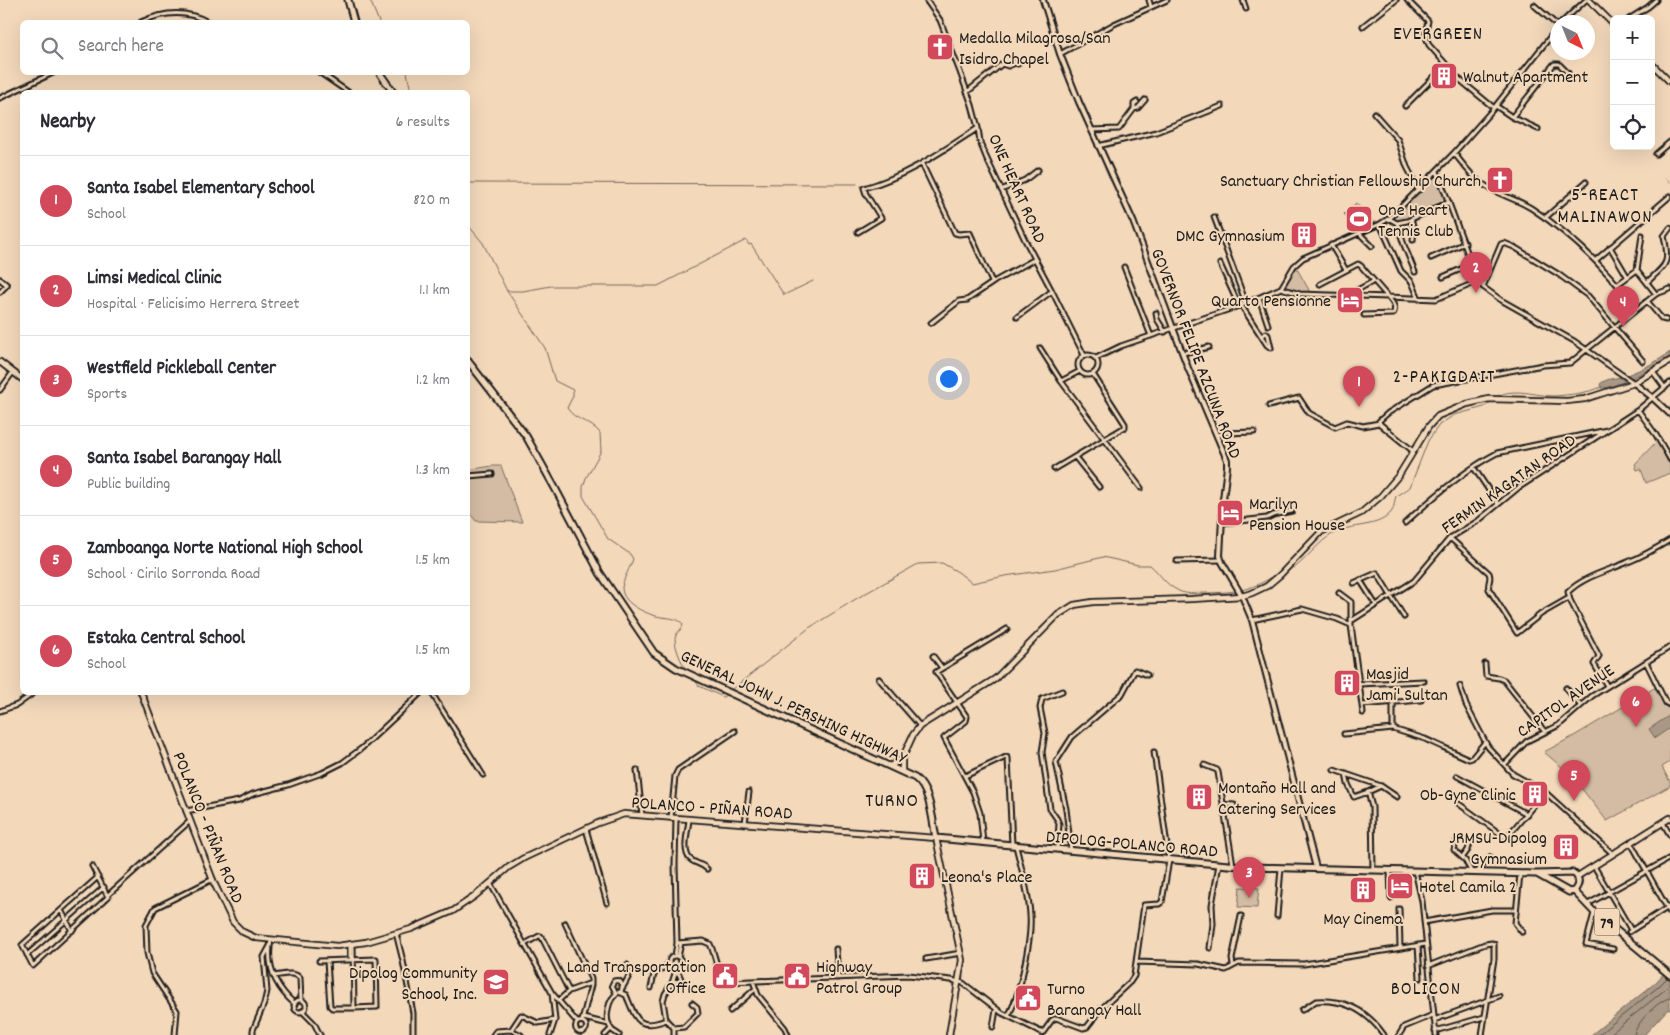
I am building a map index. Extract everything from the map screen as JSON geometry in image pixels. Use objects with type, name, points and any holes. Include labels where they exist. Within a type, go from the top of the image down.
[{"type":"highway","points":[[348,0],[353,20]]},
{"type":"highway","points":[[381,75],[392,90]]},
{"type":"highway","name":"GENERAL JOHN J. PERSHING HIGHWAY","points":[[470,364],[526,436],[600,574],[654,653],[676,668],[915,778],[924,787],[936,838]]},
{"type":"highway","name":"DIPOLOG-POLANCO ROAD","points":[[936,838],[1169,860],[1281,868],[1536,874],[1573,873],[1578,876]]},
{"type":"highway","points":[[1536,874],[1552,882],[1552,876],[1555,874]]},
{"type":"highway","points":[[1574,891],[1578,876]]},
{"type":"highway","name":"79","points":[[1552,882],[1569,892],[1574,891],[1594,912],[1670,975]]},
{"type":"main road","points":[[1588,0],[1610,21]]},
{"type":"main road","points":[[1655,67],[1670,82]]},
{"type":"main road","points":[[902,771],[902,759],[913,735],[920,726],[1000,675],[1058,615],[1074,605],[1112,600],[1192,599],[1262,589],[1289,568],[1321,532],[1355,516],[1372,504],[1399,475],[1429,426],[1438,416],[1466,404],[1494,398],[1552,401],[1576,400],[1634,383],[1670,361]]},
{"type":"main road","points":[[0,362],[20,377]]},
{"type":"main road","name":"POLANCO - PIÑAN ROAD","points":[[142,695],[212,879],[230,915],[238,928],[249,936],[271,940],[338,946],[351,945],[410,929],[453,911],[518,862],[586,828],[616,816],[631,814],[936,838]]},
{"type":"main road","points":[[890,766],[902,759]]},
{"type":"main road","points":[[1578,876],[1670,818]]},
{"type":"main road","name":"GENERAL JOHN J. PERSHING HIGHWAY","points":[[936,838],[961,953],[962,966],[949,1035]]},
{"type":"street","name":"ONE HEART ROAD","points":[[926,0],[940,20],[967,92],[978,128],[980,142],[1001,190],[1084,355]]},
{"type":"street","name":"GOVERNOR FELIPE AZCUNA ROAD","points":[[1043,0],[1060,54],[1090,130],[1133,221],[1226,460],[1221,560]]},
{"type":"street","points":[[1149,0],[1151,7]]},
{"type":"street","points":[[1060,54],[1100,31],[1167,0]]},
{"type":"street","points":[[1244,0],[1246,9]]},
{"type":"street","points":[[1364,26],[1396,0]]},
{"type":"street","points":[[1407,0],[1428,21],[1425,34],[1426,40],[1446,66],[1459,79],[1495,107],[1538,130]]},
{"type":"street","points":[[1570,15],[1588,0]]},
{"type":"street","points":[[1635,15],[1656,0]]},
{"type":"street","points":[[1534,5],[1550,19]]},
{"type":"street","points":[[147,20],[161,15],[181,14],[204,20]]},
{"type":"street","points":[[1096,358],[1121,346],[1240,306],[1281,288],[1299,261],[1380,224],[1419,190],[1454,153],[1495,107],[1550,36]]},
{"type":"street","points":[[967,92],[1002,64],[1008,66],[1018,64]]},
{"type":"street","points":[[1512,117],[1554,64],[1559,64],[1568,73]]},
{"type":"street","points":[[1405,106],[1446,66]]},
{"type":"street","points":[[0,98],[49,75]]},
{"type":"street","points":[[323,75],[345,90]]},
{"type":"street","points":[[1134,109],[1141,106],[1144,100]]},
{"type":"street","points":[[1090,130],[1119,129],[1134,109],[1136,102]]},
{"type":"street","points":[[1098,146],[1156,132],[1222,106]]},
{"type":"street","points":[[1374,113],[1398,140],[1407,167],[1419,190]]},
{"type":"street","points":[[858,232],[881,218],[864,188],[889,180],[922,164],[978,128]]},
{"type":"street","points":[[1656,154],[1670,142]]},
{"type":"street","points":[[1454,153],[1480,182],[1522,203],[1545,218],[1596,260],[1637,309]]},
{"type":"street","points":[[922,164],[955,233],[970,233],[992,282]]},
{"type":"street","points":[[1001,190],[1025,180],[1038,170]]},
{"type":"street","points":[[1437,171],[1472,264],[1483,287],[1488,292],[1541,321],[1587,350],[1634,383],[1670,414]]},
{"type":"street","points":[[1545,218],[1586,182]]},
{"type":"street","points":[[1596,260],[1670,196]]},
{"type":"street","points":[[1388,218],[1397,222],[1411,219],[1449,202]]},
{"type":"street","points":[[1214,217],[1246,303]]},
{"type":"street","points":[[1411,219],[1414,229],[1413,240]]},
{"type":"street","points":[[1397,222],[1404,246],[1415,272]]},
{"type":"street","points":[[1380,224],[1401,272],[1412,282],[1419,299]]},
{"type":"street","points":[[1646,282],[1661,269],[1667,260],[1668,254],[1664,236],[1670,228]]},
{"type":"street","points":[[1359,233],[1372,246]]},
{"type":"street","points":[[1642,235],[1637,270],[1656,294]]},
{"type":"street","points":[[1431,258],[1465,243]]},
{"type":"street","points":[[1483,287],[1501,245],[1504,243],[1525,254],[1583,292],[1643,362]]},
{"type":"street","points":[[1331,245],[1346,270]]},
{"type":"street","points":[[1610,247],[1627,276]]},
{"type":"street","points":[[931,323],[959,301],[967,300],[992,282],[1035,259]]},
{"type":"street","points":[[1220,264],[1240,306],[1261,336]]},
{"type":"street","points":[[1443,276],[1472,264]]},
{"type":"street","points":[[1320,284],[1360,265],[1394,304],[1395,310],[1393,314],[1364,315]]},
{"type":"street","points":[[1124,267],[1151,336]]},
{"type":"street","points":[[1618,284],[1637,270]]},
{"type":"street","points":[[0,279],[7,285],[0,292]]},
{"type":"street","points":[[1347,296],[1374,281]]},
{"type":"street","points":[[1281,288],[1300,294],[1419,299],[1441,298],[1479,281]]},
{"type":"street","points":[[1269,406],[1299,398],[1309,413],[1335,427],[1347,422],[1363,426],[1379,423],[1388,413],[1433,385],[1543,365],[1567,364],[1656,294],[1670,289]]},
{"type":"street","points":[[1017,317],[1052,291]]},
{"type":"street","points":[[1259,298],[1268,325]]},
{"type":"street","points":[[1647,301],[1666,320]]},
{"type":"street","points":[[1156,313],[1157,319],[1165,332]]},
{"type":"street","points":[[1183,353],[1209,347]]},
{"type":"street","points":[[1040,348],[1061,381],[1141,488]]},
{"type":"street","points":[[1084,355],[1092,355],[1096,358],[1098,367],[1093,374],[1084,374],[1080,371],[1078,362],[1084,355]]},
{"type":"street","points":[[1061,381],[1080,371]]},
{"type":"street","points":[[0,390],[13,372]]},
{"type":"street","points":[[1653,372],[1665,388]]},
{"type":"street","points":[[1054,469],[1123,429],[1125,424],[1093,374]]},
{"type":"street","name":"FERMIN KAGATAN ROAD","points":[[1351,623],[1420,575],[1435,554],[1450,538],[1478,521],[1518,488],[1610,430],[1638,410],[1670,383]]},
{"type":"street","points":[[1638,410],[1656,435],[1670,460]]},
{"type":"street","points":[[1379,423],[1413,451]]},
{"type":"street","points":[[1405,523],[1442,490],[1487,458],[1507,450],[1610,430]]},
{"type":"street","points":[[1217,435],[1254,432]]},
{"type":"street","points":[[1075,457],[1099,487]]},
{"type":"street","points":[[1474,468],[1498,504]]},
{"type":"street","points":[[470,476],[492,474]]},
{"type":"street","points":[[1222,523],[1267,518],[1272,515],[1292,511]]},
{"type":"street","points":[[1450,538],[1489,573],[1489,589],[1517,633],[1541,614],[1569,598]]},
{"type":"street","points":[[1607,686],[1594,664],[1599,656],[1569,598],[1568,592],[1592,576],[1646,554],[1670,540]]},
{"type":"street","points":[[1177,561],[1221,560],[1252,620],[1316,868]]},
{"type":"street","points":[[1354,583],[1376,573],[1404,617]]},
{"type":"street","points":[[1360,580],[1376,605]]},
{"type":"street","points":[[1339,593],[1351,602],[1351,623],[1363,714]]},
{"type":"street","points":[[1252,620],[1302,609],[1351,623]]},
{"type":"street","points":[[983,842],[980,813],[965,776],[944,738],[967,720],[967,716],[936,673],[1007,629]]},
{"type":"street","name":"CAPITOL AVENUE","points":[[1505,764],[1527,741],[1559,725],[1580,705],[1607,686],[1670,647]]},
{"type":"street","points":[[933,656],[942,668]]},
{"type":"street","points":[[1646,662],[1666,703],[1670,705]]},
{"type":"street","points":[[1485,664],[1486,676],[1504,680],[1545,732]]},
{"type":"street","points":[[1071,851],[1066,809],[1056,762],[1072,737],[1122,694],[1135,670],[1147,675]]},
{"type":"street","points":[[879,679],[920,726]]},
{"type":"street","points":[[1359,684],[1424,681]]},
{"type":"street","points":[[1460,686],[1466,705],[1485,742],[1505,764],[1517,776],[1546,792],[1613,854]]},
{"type":"street","points":[[1566,688],[1580,705]]},
{"type":"street","points":[[1056,850],[1059,824],[1058,818],[1050,809],[1042,752],[1046,733],[1040,704],[1042,699],[1062,691]]},
{"type":"street","points":[[0,711],[17,705],[31,695]]},
{"type":"street","points":[[186,811],[239,801],[253,794],[288,785],[322,773],[342,763],[362,748],[419,695]]},
{"type":"street","points":[[433,695],[483,776]]},
{"type":"street","points":[[1362,705],[1421,700]]},
{"type":"street","points":[[1393,702],[1394,729]]},
{"type":"street","points":[[1344,734],[1394,729],[1425,739],[1468,759],[1472,758],[1485,742]]},
{"type":"street","points":[[674,1035],[674,1028],[666,1020],[663,998],[673,981],[676,967],[680,962],[677,956],[679,943],[673,818],[675,776],[678,770],[735,731]]},
{"type":"street","points":[[679,943],[706,941],[712,947],[717,966],[725,980],[734,983],[909,975],[960,981],[996,1010],[1042,1034],[1052,1020],[1056,1018],[1088,1028],[1101,1009],[1132,979],[1144,905],[1162,902],[1169,860],[1154,752]]},
{"type":"street","points":[[965,776],[1006,756],[1008,758],[1014,845],[1029,906],[1030,921],[1018,994],[1008,1016]]},
{"type":"street","points":[[1204,765],[1217,770],[1233,865]]},
{"type":"street","points":[[637,770],[642,815]]},
{"type":"street","points":[[1334,770],[1382,786],[1397,797]]},
{"type":"street","points":[[1346,774],[1354,798],[1382,786]]},
{"type":"street","points":[[1457,776],[1526,814]]},
{"type":"street","points":[[745,823],[748,792]]},
{"type":"street","points":[[1368,792],[1372,807],[1373,870]]},
{"type":"street","points":[[1459,804],[1506,838],[1546,792]]},
{"type":"street","points":[[1223,804],[1234,805]]},
{"type":"street","points":[[689,820],[687,854],[707,870]]},
{"type":"street","points":[[98,877],[22,945],[33,966],[190,821]]},
{"type":"street","points":[[1663,823],[1670,835]]},
{"type":"street","points":[[586,828],[607,903]]},
{"type":"street","points":[[1462,857],[1468,850],[1469,841]]},
{"type":"street","points":[[1456,842],[1453,849],[1474,872],[1490,857]]},
{"type":"street","points":[[1630,843],[1669,907],[1670,913]]},
{"type":"street","points":[[1587,905],[1670,858]]},
{"type":"street","points":[[1210,948],[1212,905],[1220,864]]},
{"type":"street","points":[[92,866],[108,895]]},
{"type":"street","points":[[1593,866],[1630,931],[1669,907]]},
{"type":"street","points":[[1277,916],[1281,868]]},
{"type":"street","points":[[1390,870],[1391,898]]},
{"type":"street","points":[[1415,871],[1421,896],[1436,1033],[1484,1017]]},
{"type":"street","points":[[1520,873],[1515,923],[1522,932]]},
{"type":"street","points":[[175,1035],[177,1010],[152,973],[147,953],[146,925],[156,908],[212,879]]},
{"type":"street","points":[[490,884],[552,993],[558,1000],[581,1021],[585,1024],[586,1027],[580,1034],[576,1029],[581,1021],[592,983],[565,922]]},
{"type":"street","points":[[27,956],[104,887]]},
{"type":"street","points":[[1399,909],[1400,948]]},
{"type":"street","points":[[61,910],[72,931]]},
{"type":"street","points":[[1424,922],[1492,910],[1516,910]]},
{"type":"street","points":[[1594,912],[1586,944],[1613,949]]},
{"type":"street","points":[[1233,965],[1232,959],[1241,916]]},
{"type":"street","points":[[1388,924],[1399,922]]},
{"type":"street","points":[[396,933],[413,1013],[414,1035]]},
{"type":"street","points":[[525,944],[541,936],[569,991]]},
{"type":"street","points":[[271,940],[269,962],[273,976],[295,1004],[295,1009],[302,1012],[314,1023],[320,1035]]},
{"type":"street","points":[[1428,966],[1493,943],[1495,945],[1482,1035]]},
{"type":"street","points":[[1136,962],[1198,964],[1228,970],[1233,965],[1244,962],[1304,964],[1426,944]]},
{"type":"street","points":[[351,945],[350,956],[352,959],[354,1008]]},
{"type":"street","points":[[1418,945],[1420,978]]},
{"type":"street","points":[[253,1035],[267,991],[264,957],[270,946]]},
{"type":"street","points":[[836,949],[838,978]]},
{"type":"street","points":[[926,959],[961,953]]},
{"type":"street","points":[[651,988],[654,974],[669,964],[670,958],[677,956]]},
{"type":"street","points":[[319,961],[375,958],[377,1007],[332,1008],[330,1006],[328,961]]},
{"type":"street","points":[[669,964],[672,967],[676,967]]},
{"type":"street","points":[[619,1035],[611,1029],[608,1009],[612,997],[623,987],[629,976],[627,965]]},
{"type":"street","points":[[673,981],[677,982],[681,979],[680,974],[675,972]]},
{"type":"street","points":[[273,976],[298,975],[300,978],[301,1000],[306,1005],[306,1009],[302,1012]]},
{"type":"street","points":[[623,987],[619,981],[613,982],[612,988],[626,995],[633,1012],[643,1022],[650,1025],[666,1020]]},
{"type":"street","points":[[753,981],[754,990],[785,1028],[788,1035]]},
{"type":"street","points":[[558,1000],[569,991],[592,983]]},
{"type":"street","points":[[730,1012],[754,990]]},
{"type":"street","points":[[550,1035],[555,1020],[552,993]]},
{"type":"street","points":[[1434,1020],[1499,996]]},
{"type":"street","points":[[295,1004],[301,1000]]},
{"type":"street","points":[[1302,1010],[1316,1001],[1349,1005],[1371,1019],[1384,1035]]},
{"type":"street","points":[[674,1028],[684,1027],[698,1013],[698,1008],[692,1003]]},
{"type":"street","points":[[993,1027],[996,1010]]},
{"type":"street","points":[[513,1032],[521,1015],[538,1023],[555,1020]]},
{"type":"street","points":[[1399,1035],[1404,1027],[1434,1015]]},
{"type":"street","points":[[581,1021],[609,1024]]},
{"type":"street","points":[[605,1035],[611,1029]]},
{"type":"street","points":[[493,1035],[496,1031],[513,1032],[521,1035]]},
{"type":"shaded area","points":[[1435,177],[1439,180],[1446,199],[1445,202],[1414,217],[1395,220],[1395,216]]},
{"type":"shaded area","name":"One Heart Tennis Club","points":[[1356,203],[1375,224],[1360,230],[1344,214]]},
{"type":"shaded area","points":[[1296,267],[1309,290],[1307,292],[1298,292],[1284,287]]},
{"type":"shaded area","points":[[1658,440],[1668,463],[1670,462],[1670,473],[1646,483],[1641,469],[1637,470],[1635,464]]},
{"type":"shaded area","points":[[501,466],[522,522],[476,521],[470,514],[470,470]]},
{"type":"shaded area","points":[[1656,687],[1667,708],[1670,707],[1670,762],[1662,767],[1670,782],[1670,786],[1607,821],[1571,775],[1544,752]]},
{"type":"shaded area","points":[[1240,887],[1259,888],[1257,908],[1238,907]]},
{"type":"water","points":[[1670,352],[1670,357],[1646,371],[1616,385],[1601,388],[1600,384],[1603,382],[1638,370]]},
{"type":"water","points":[[1670,715],[1670,728],[1655,738],[1649,729]]},
{"type":"water","points":[[1670,967],[1670,1009],[1644,1035],[1591,1035],[1655,983]]},
{"type":"waterway","points":[[370,0],[378,20]]},
{"type":"waterway","points":[[408,75],[411,90]]},
{"type":"waterway","points":[[1666,179],[1670,182]]},
{"type":"waterway","points":[[470,183],[857,184]]},
{"type":"waterway","points":[[470,227],[483,243],[507,291],[545,348],[555,381],[573,390],[573,396],[567,408],[574,416],[600,433],[601,451],[586,478],[583,496],[608,539],[630,554],[633,559],[622,585],[623,594],[626,599],[643,611],[656,616],[676,619],[683,624],[676,635],[675,643],[686,670]]},
{"type":"waterway","points":[[507,291],[523,291],[551,286],[658,286],[746,240],[749,245],[751,244],[784,295],[813,281]]},
{"type":"waterway","points":[[1498,396],[1511,392],[1560,396],[1602,387]]},
{"type":"waterway","points":[[1293,569],[1334,533],[1380,521],[1387,517],[1393,509],[1396,496],[1410,487],[1428,441],[1439,425],[1454,415],[1484,407],[1492,401]]},
{"type":"waterway","points":[[731,690],[809,628],[918,564],[942,563],[972,583],[1055,569],[1103,557],[1138,565],[1150,565],[1174,588],[1192,594],[1227,592],[1253,587],[1279,572]]},
{"type":"waterway","points":[[694,679],[699,686],[723,697],[726,695]]},
{"type":"place","name":"Medalla Milagrosa/San Isidro Chapel","points":[[940,47]]},
{"type":"place","name":"Walnut Apartment","points":[[1444,76]]},
{"type":"place","name":"Sanctuary Christian Fellowship Church","points":[[1500,180]]},
{"type":"place","name":"One Heart Tennis Club","points":[[1359,219]]},
{"type":"place","name":"DMC Gymnasium","points":[[1304,235]]},
{"type":"place","name":"Limsi Medical Clinic","points":[[1476,293]]},
{"type":"place","name":"Quarto Pensionne","points":[[1350,300]]},
{"type":"place","name":"Santa Isabel Barangay Hall","points":[[1623,327]]},
{"type":"place","name":"Santa Isabel Elementary School","points":[[1359,407]]},
{"type":"place","name":"Marilyn Pension House","points":[[1230,513]]},
{"type":"place","name":"Masjid Jami' Sultan","points":[[1347,683]]},
{"type":"place","name":"Estaka Central School","points":[[1636,727]]},
{"type":"place","name":"Ob-Gyne Clinic","points":[[1535,794]]},
{"type":"place","name":"Montaño Hall and Catering Services","points":[[1199,797]]},
{"type":"place","name":"Zamboanga Norte National High School","points":[[1574,801]]},
{"type":"place","name":"JRMSU-Dipolog Gymnasium","points":[[1566,847]]},
{"type":"place","name":"Leona's Place","points":[[922,876]]},
{"type":"place","name":"Hotel Camila 2","points":[[1400,886]]},
{"type":"place","name":"May Cinema","points":[[1363,890]]},
{"type":"place","name":"Westfield Pickleball Center","points":[[1249,898]]},
{"type":"place","name":"Land Transportation Office","points":[[725,976]]},
{"type":"place","name":"Highway Patrol Group","points":[[797,976]]},
{"type":"place","name":"Dipolog Community School, Inc.","points":[[496,982]]},
{"type":"place","name":"Turno Barangay Hall","points":[[1028,998]]},
{"type":"district","name":"EVERGREEN","points":[[1438,32]]},
{"type":"district","name":"5-REACT MALINAWON","points":[[1605,204]]},
{"type":"district","name":"2-PAKIGDAIT","points":[[1444,375]]},
{"type":"district","name":"TURNO","points":[[892,799]]},
{"type":"district","name":"BOLICON","points":[[1426,987]]}]
